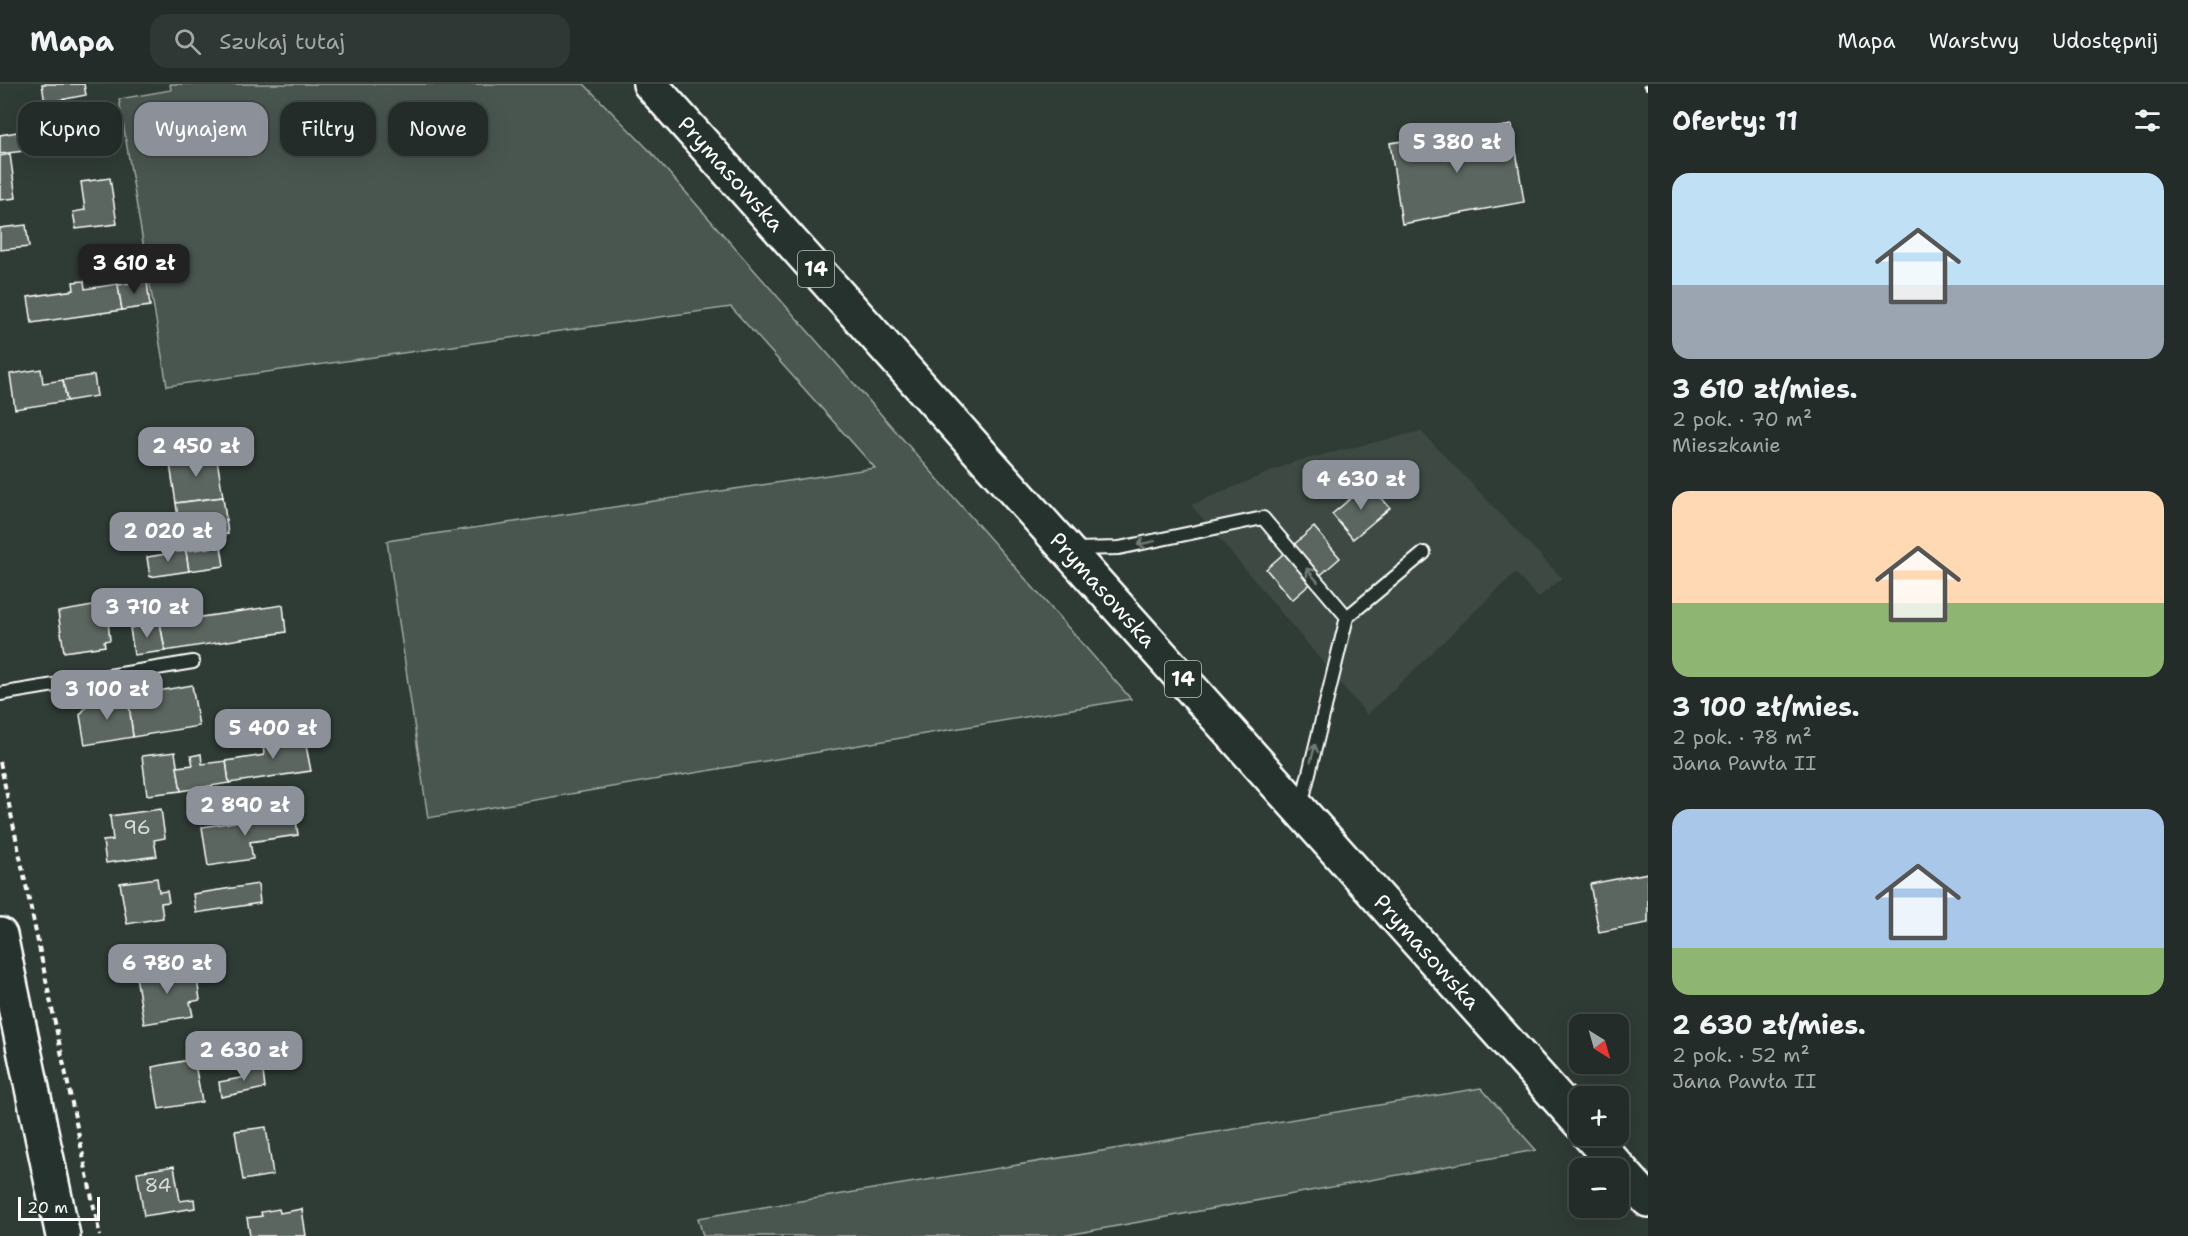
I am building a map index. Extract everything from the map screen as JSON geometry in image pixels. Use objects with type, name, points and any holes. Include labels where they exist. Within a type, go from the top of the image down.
[{"type":"main road","name":"Prymasowska","points":[[650,84],[1569,1111]]},
{"type":"main road","points":[[0,935],[63,1236]]},
{"type":"main road","points":[[1599,1146],[1648,1200]]},
{"type":"lane","points":[[1066,549],[1119,548],[1263,518],[1347,617]]},
{"type":"lane","points":[[1300,810],[1347,617],[1424,553]]},
{"type":"lane","points":[[0,693],[193,662]]},
{"type":"path","points":[[1645,84],[1648,90]]},
{"type":"path","points":[[0,762],[100,1236]]},
{"type":"shaded area","points":[[170,84],[584,84],[647,148],[1131,699],[428,818],[387,541],[875,468],[731,307],[167,386],[122,117],[122,102],[119,99],[171,90]]},
{"type":"shaded area","points":[[1421,431],[1562,578],[1538,598],[1515,573],[1367,715],[1191,505],[1293,462]]},
{"type":"shaded area","points":[[1481,1088],[1536,1150],[1062,1236],[703,1236],[698,1218]]},
{"type":"building","points":[[42,84],[84,84],[86,95],[45,102]]},
{"type":"building","points":[[1512,125],[1524,202],[1402,224],[1390,143]]},
{"type":"building","points":[[18,132],[18,152],[0,154],[0,135]]},
{"type":"building","points":[[10,154],[16,198],[0,200],[0,156]]},
{"type":"building","points":[[110,178],[117,224],[76,229],[73,212],[85,210],[81,182]]},
{"type":"building","points":[[26,225],[29,247],[0,250],[0,228]]},
{"type":"building","points":[[84,281],[85,289],[118,284],[122,310],[32,323],[28,297],[74,290],[73,282]]},
{"type":"building","points":[[147,281],[150,306],[122,310],[118,285]]},
{"type":"building","points":[[41,369],[43,383],[63,380],[67,401],[15,409],[10,374]]},
{"type":"building","points":[[94,375],[97,396],[67,401],[63,380]]},
{"type":"building","points":[[216,453],[223,497],[176,503],[169,458]]},
{"type":"building","points":[[1369,483],[1390,508],[1353,539],[1332,514]]},
{"type":"building","points":[[223,497],[228,534],[181,541],[176,503]]},
{"type":"building","points":[[1314,527],[1340,558],[1292,600],[1266,569]]},
{"type":"building","points":[[176,545],[177,552],[186,551],[189,571],[150,577],[147,557],[166,554],[165,546]]},
{"type":"building","points":[[221,546],[224,566],[189,571],[186,551]]},
{"type":"building","points":[[98,605],[101,623],[108,622],[110,640],[104,641],[105,646],[64,652],[58,612]]},
{"type":"building","points":[[283,605],[286,632],[165,651],[160,623]]},
{"type":"building","points":[[160,623],[165,651],[134,655],[130,628]]},
{"type":"building","points":[[192,685],[199,726],[133,737],[128,696]]},
{"type":"building","points":[[128,696],[133,737],[85,745],[80,715],[89,703]]},
{"type":"building","points":[[302,725],[311,771],[229,783],[226,761],[264,755],[263,744],[290,740],[288,727]]},
{"type":"building","points":[[175,752],[181,791],[147,795],[142,756]]},
{"type":"building","points":[[201,754],[202,764],[226,761],[229,783],[181,791],[177,767],[193,765],[191,756]]},
{"type":"building","points":[[161,809],[165,838],[154,840],[157,856],[106,863],[103,841],[113,840],[110,816]]},
{"type":"building","points":[[295,812],[298,835],[250,842],[253,859],[208,866],[202,827]]},
{"type":"building","points":[[1648,873],[1648,923],[1599,932],[1590,884]]},
{"type":"building","points":[[157,878],[159,892],[167,891],[169,902],[161,903],[163,918],[127,924],[120,883]]},
{"type":"building","points":[[258,884],[260,903],[196,913],[193,894]]},
{"type":"building","points":[[184,966],[187,981],[197,979],[200,1000],[190,1002],[193,1016],[144,1024],[136,976]]},
{"type":"building","points":[[194,1059],[202,1102],[159,1109],[152,1067]]},
{"type":"building","points":[[262,1064],[265,1088],[221,1097],[219,1082],[246,1077],[244,1067]]},
{"type":"building","points":[[266,1127],[273,1175],[243,1180],[235,1131]]},
{"type":"building","points":[[174,1166],[180,1201],[194,1199],[195,1208],[144,1216],[137,1172]]},
{"type":"building","points":[[279,1209],[280,1213],[302,1209],[306,1236],[250,1236],[247,1218],[262,1216],[261,1212]]}]
